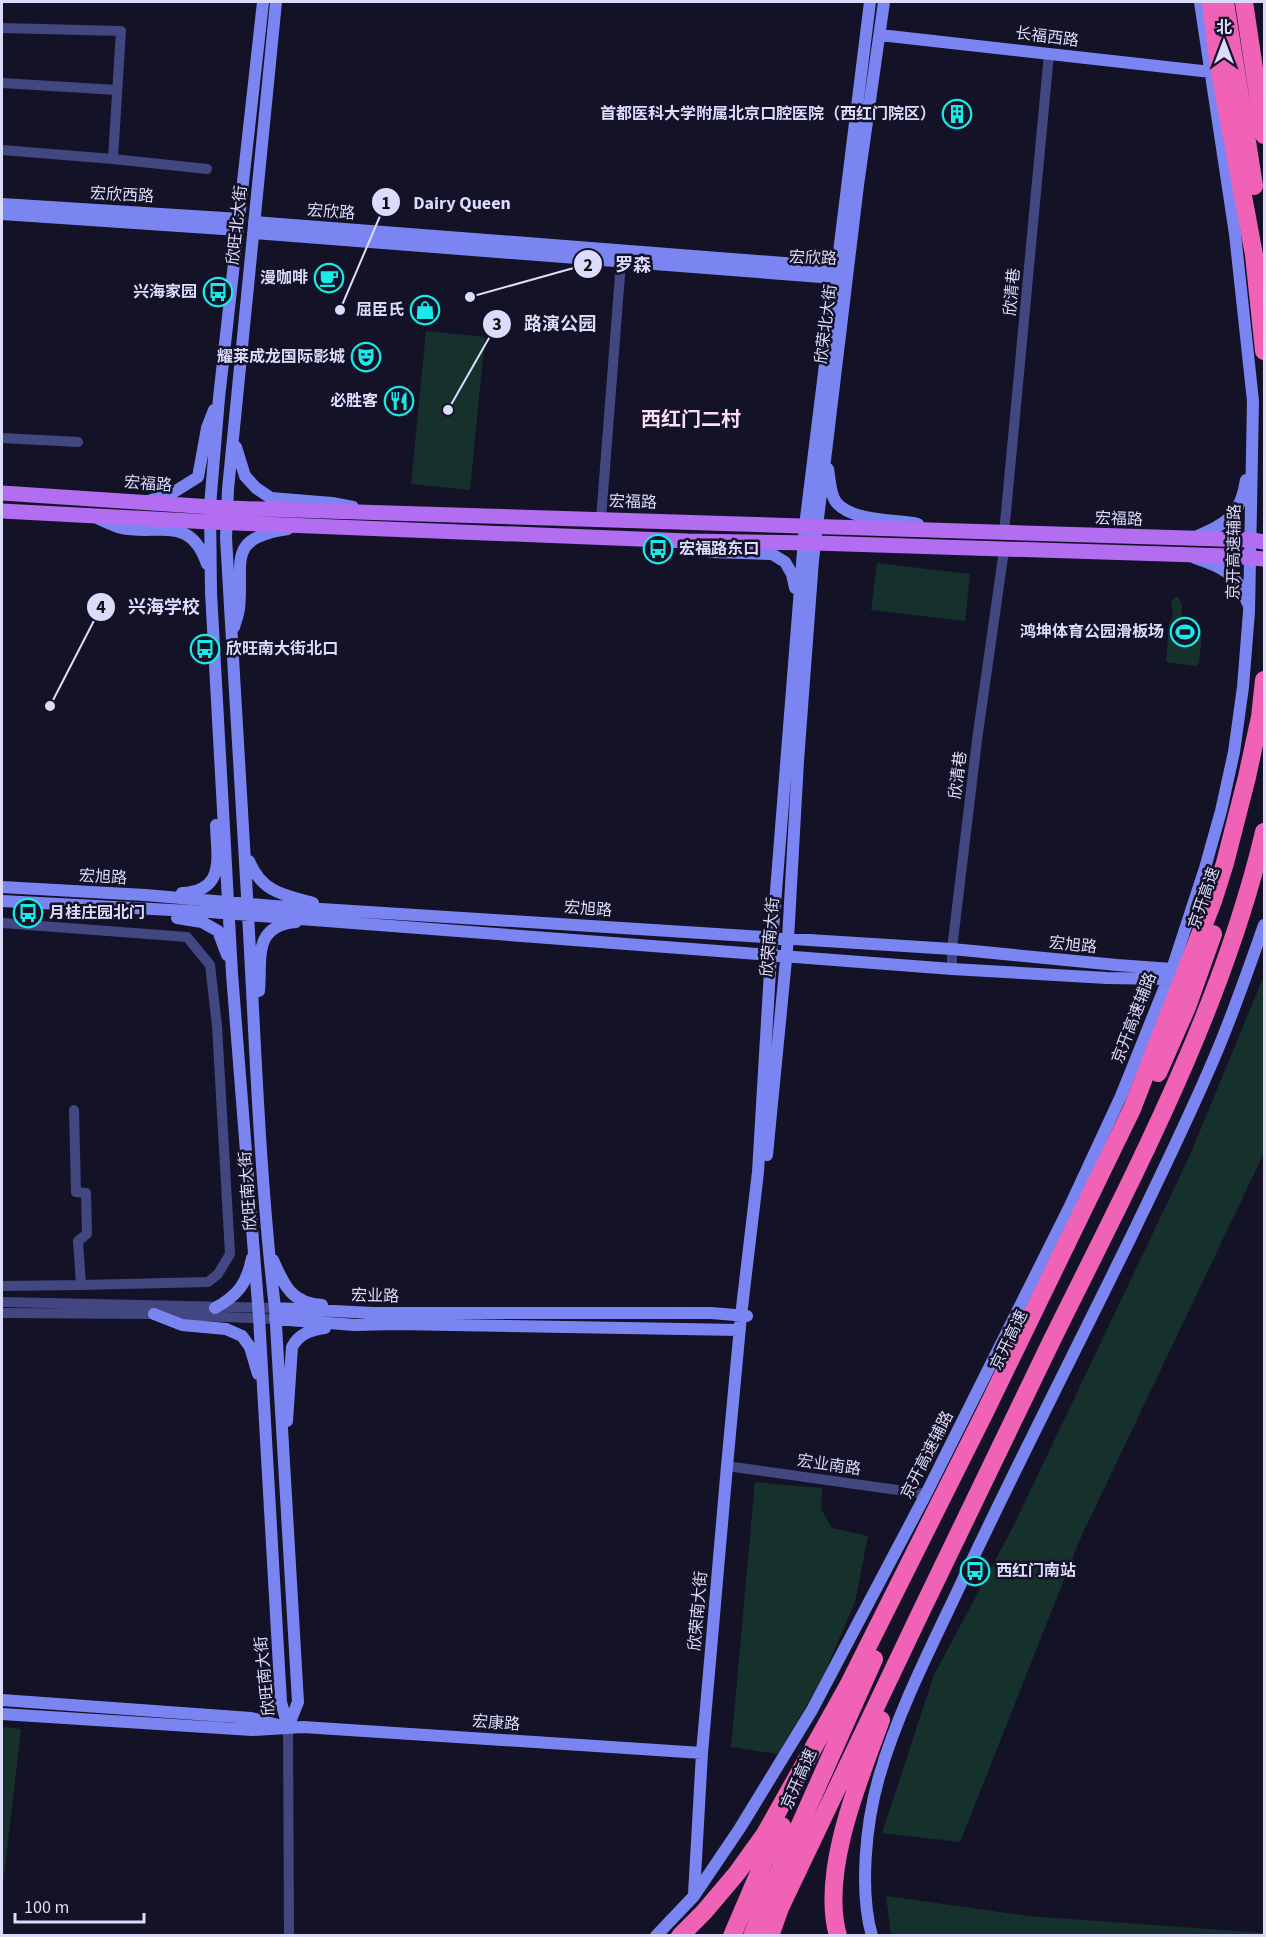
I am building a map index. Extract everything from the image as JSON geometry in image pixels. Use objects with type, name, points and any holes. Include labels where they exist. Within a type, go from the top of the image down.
[{"type":"highway","points":[[1211,2],[1219,67],[1254,255],[1264,351]]},
{"type":"highway","points":[[1225,2],[1264,252]]},
{"type":"highway","points":[[1244,2],[1264,135]]},
{"type":"highway","points":[[732,1935],[764,1861],[816,1757],[848,1686],[985,1412],[1132,1109],[1226,863],[1260,717],[1264,680]]},
{"type":"highway","name":"京开高速","points":[[752,1935],[765,1901],[874,1660],[1090,1220],[1188,1007],[1233,877],[1262,764],[1264,747]]},
{"type":"highway","points":[[770,1935],[780,1908],[925,1601],[1162,1113],[1205,1013],[1252,884],[1264,832]]},
{"type":"highway","points":[[838,1935],[835,1924],[834,1891],[839,1851],[852,1800],[925,1601]]},
{"type":"highway","points":[[680,1935],[704,1912],[737,1873],[765,1834],[848,1686]]},
{"type":"main road","name":"宏福路","points":[[2,493],[210,506],[227,515],[315,526],[687,541],[809,543],[1258,559]]},
{"type":"main road","name":"宏福路","points":[[2,512],[210,522],[227,515],[378,512],[1258,541]]},
{"type":"street","name":"欣旺北大街","points":[[210,522],[219,398],[263,2]]},
{"type":"street","name":"欣旺北大街","points":[[227,515],[276,2]]},
{"type":"street","name":"欣荣北大街","points":[[809,543],[835,273],[870,2]]},
{"type":"street","name":"欣荣北大街","points":[[811,526],[826,454],[860,174],[884,2]]},
{"type":"street","name":"京开高速辅路","points":[[656,1935],[694,1896],[740,1828],[812,1710],[926,1494],[1069,1208],[1112,1116],[1169,974],[1221,811],[1234,752],[1243,687],[1249,612],[1258,559],[1258,541],[1252,446],[1253,401],[1235,234],[1200,2]]},
{"type":"street","points":[[2,28],[121,31],[113,159]]},
{"type":"street","name":"长福西路","points":[[880,35],[1211,72]]},
{"type":"street","name":"欣清巷","points":[[1004,533],[1049,54]]},
{"type":"street","points":[[2,83],[117,90]]},
{"type":"street","points":[[2,150],[207,169]]},
{"type":"street","name":"宏欣西路","points":[[2,204],[239,225]]},
{"type":"street","name":"宏欣西路","points":[[2,214],[239,225]]},
{"type":"street","name":"宏欣路","points":[[254,228],[621,262],[835,273]]},
{"type":"street","name":"宏欣路","points":[[254,228],[848,275]]},
{"type":"street","points":[[601,519],[621,262]]},
{"type":"street","points":[[144,502],[174,492],[198,477],[207,428],[219,398]]},
{"type":"street","points":[[234,436],[238,459],[245,476],[256,488],[271,498],[332,503],[378,512]]},
{"type":"street","points":[[2,438],[78,442]]},
{"type":"street","points":[[1192,538],[1216,528],[1236,512],[1244,492],[1252,446]]},
{"type":"street","points":[[826,454],[836,502],[849,512],[866,518],[907,522],[949,531]]},
{"type":"street","name":"欣旺南大街","points":[[227,515],[231,640],[253,1024],[268,1248],[275,1314],[298,1702],[288,1727]]},
{"type":"street","points":[[93,516],[121,528],[172,530],[191,538],[202,549],[208,565],[211,592]]},
{"type":"street","name":"欣旺南大街","points":[[210,522],[211,592],[232,974],[259,1312],[281,1702],[288,1727]]},
{"type":"street","points":[[231,640],[239,609],[239,565],[244,548],[262,534],[315,526]]},
{"type":"street","points":[[687,541],[711,552],[772,554],[785,562],[792,574],[798,604]]},
{"type":"street","name":"欣荣南大街","points":[[744,1316],[758,1172],[771,954],[798,604],[809,543]]},
{"type":"street","name":"欣荣南大街","points":[[694,1896],[702,1754],[740,1330],[763,1199],[788,939],[809,543]]},
{"type":"street","name":"欣清巷","points":[[952,969],[952,949],[977,740],[1004,550]]},
{"type":"street","points":[[1191,557],[1215,564],[1230,574],[1245,594],[1249,612]]},
{"type":"street","points":[[145,895],[193,892],[209,885],[217,864],[215,816],[222,803]]},
{"type":"street","points":[[245,853],[261,882],[287,897],[314,903],[323,914],[287,923],[272,930],[262,942],[259,989],[253,1024]]},
{"type":"street","name":"宏旭路","points":[[2,887],[145,895],[229,908]]},
{"type":"street","name":"宏旭路","points":[[2,901],[126,907],[229,908],[952,949],[1117,965],[1169,974]]},
{"type":"street","points":[[126,907],[158,917],[186,918],[202,922],[218,931],[232,974]]},
{"type":"street","name":"宏旭路","points":[[323,914],[952,969],[1107,978],[1169,974]]},
{"type":"street","points":[[2,923],[187,937],[210,965],[217,1026],[230,1254],[218,1274],[208,1282],[2,1286]]},
{"type":"street","points":[[872,1935],[866,1884],[870,1821],[879,1777],[897,1726],[963,1579],[1186,1121],[1220,1045],[1264,925]]},
{"type":"street","points":[[1250,963],[1264,944]]},
{"type":"street","points":[[75,1110],[76,1192],[86,1193],[87,1234],[78,1241],[81,1285]]},
{"type":"street","points":[[214,1308],[230,1299],[242,1287],[250,1269],[254,1248]]},
{"type":"street","points":[[268,1248],[283,1282],[292,1294],[303,1301],[313,1304],[350,1306],[373,1313]]},
{"type":"street","name":"宏业路","points":[[2,1302],[151,1311],[214,1308],[355,1325],[740,1330]]},
{"type":"street","points":[[151,1311],[182,1325],[226,1329],[242,1336],[250,1347],[263,1389]]},
{"type":"street","name":"宏业路","points":[[2,1313],[259,1312]]},
{"type":"street","name":"宏业路","points":[[275,1314],[711,1313],[744,1316]]},
{"type":"street","points":[[283,1449],[289,1403],[290,1359],[296,1340],[311,1330],[355,1325]]},
{"type":"street","name":"宏业南路","points":[[727,1466],[926,1494]]},
{"type":"street","name":"宏康路","points":[[2,1700],[250,1718],[288,1727]]},
{"type":"street","name":"宏康路","points":[[2,1714],[252,1730],[288,1727],[702,1754]]},
{"type":"street","points":[[288,1727],[289,1935]]},
{"type":"green space","points":[[426,331],[485,337],[470,490],[411,484]]},
{"type":"green space","points":[[877,563],[970,574],[965,621],[871,610]]},
{"type":"green space","name":"鸿坤体育公园滑板场","points":[[1178,597],[1182,604],[1181,622],[1184,625],[1201,629],[1199,663],[1196,666],[1166,662],[1169,626],[1173,615],[1171,602]]},
{"type":"green space","points":[[1263,978],[1264,1153],[1081,1537],[960,1842],[882,1833],[934,1675],[1014,1525],[1190,1155]]},
{"type":"green space","points":[[755,1482],[822,1488],[821,1509],[832,1528],[868,1536],[855,1602],[822,1679],[778,1754],[731,1747]]},
{"type":"green space","points":[[2,1727],[21,1729],[2,1894]]},
{"type":"green space","points":[[886,1896],[1028,1916],[1264,1933],[1264,1935],[891,1935]]},
{"type":"place","name":"首都医科大学附属北京口腔医院（西红门院区）","points":[[957,114]]},
{"type":"place","name":"漫咖啡","points":[[329,278]]},
{"type":"place","name":"兴海家园","points":[[218,292]]},
{"type":"place","name":"罗森","points":[[470,297]]},
{"type":"place","name":"Dairy Queen","points":[[340,310]]},
{"type":"place","name":"屈臣氏","points":[[425,310]]},
{"type":"place","name":"耀莱成龙国际影城","points":[[366,357]]},
{"type":"place","name":"必胜客","points":[[399,401]]},
{"type":"place","name":"路演公园","points":[[448,410]]},
{"type":"place","name":"宏福路东口","points":[[658,549]]},
{"type":"place","name":"鸿坤体育公园滑板场","points":[[1185,632]]},
{"type":"place","name":"欣旺南大街北口","points":[[205,649]]},
{"type":"place","name":"兴海学校","points":[[50,706]]},
{"type":"place","name":"月桂庄园北门","points":[[28,913]]},
{"type":"place","name":"西红门南站","points":[[975,1571]]},
{"type":"district","name":"西红门二村","points":[[691,420]]}]
